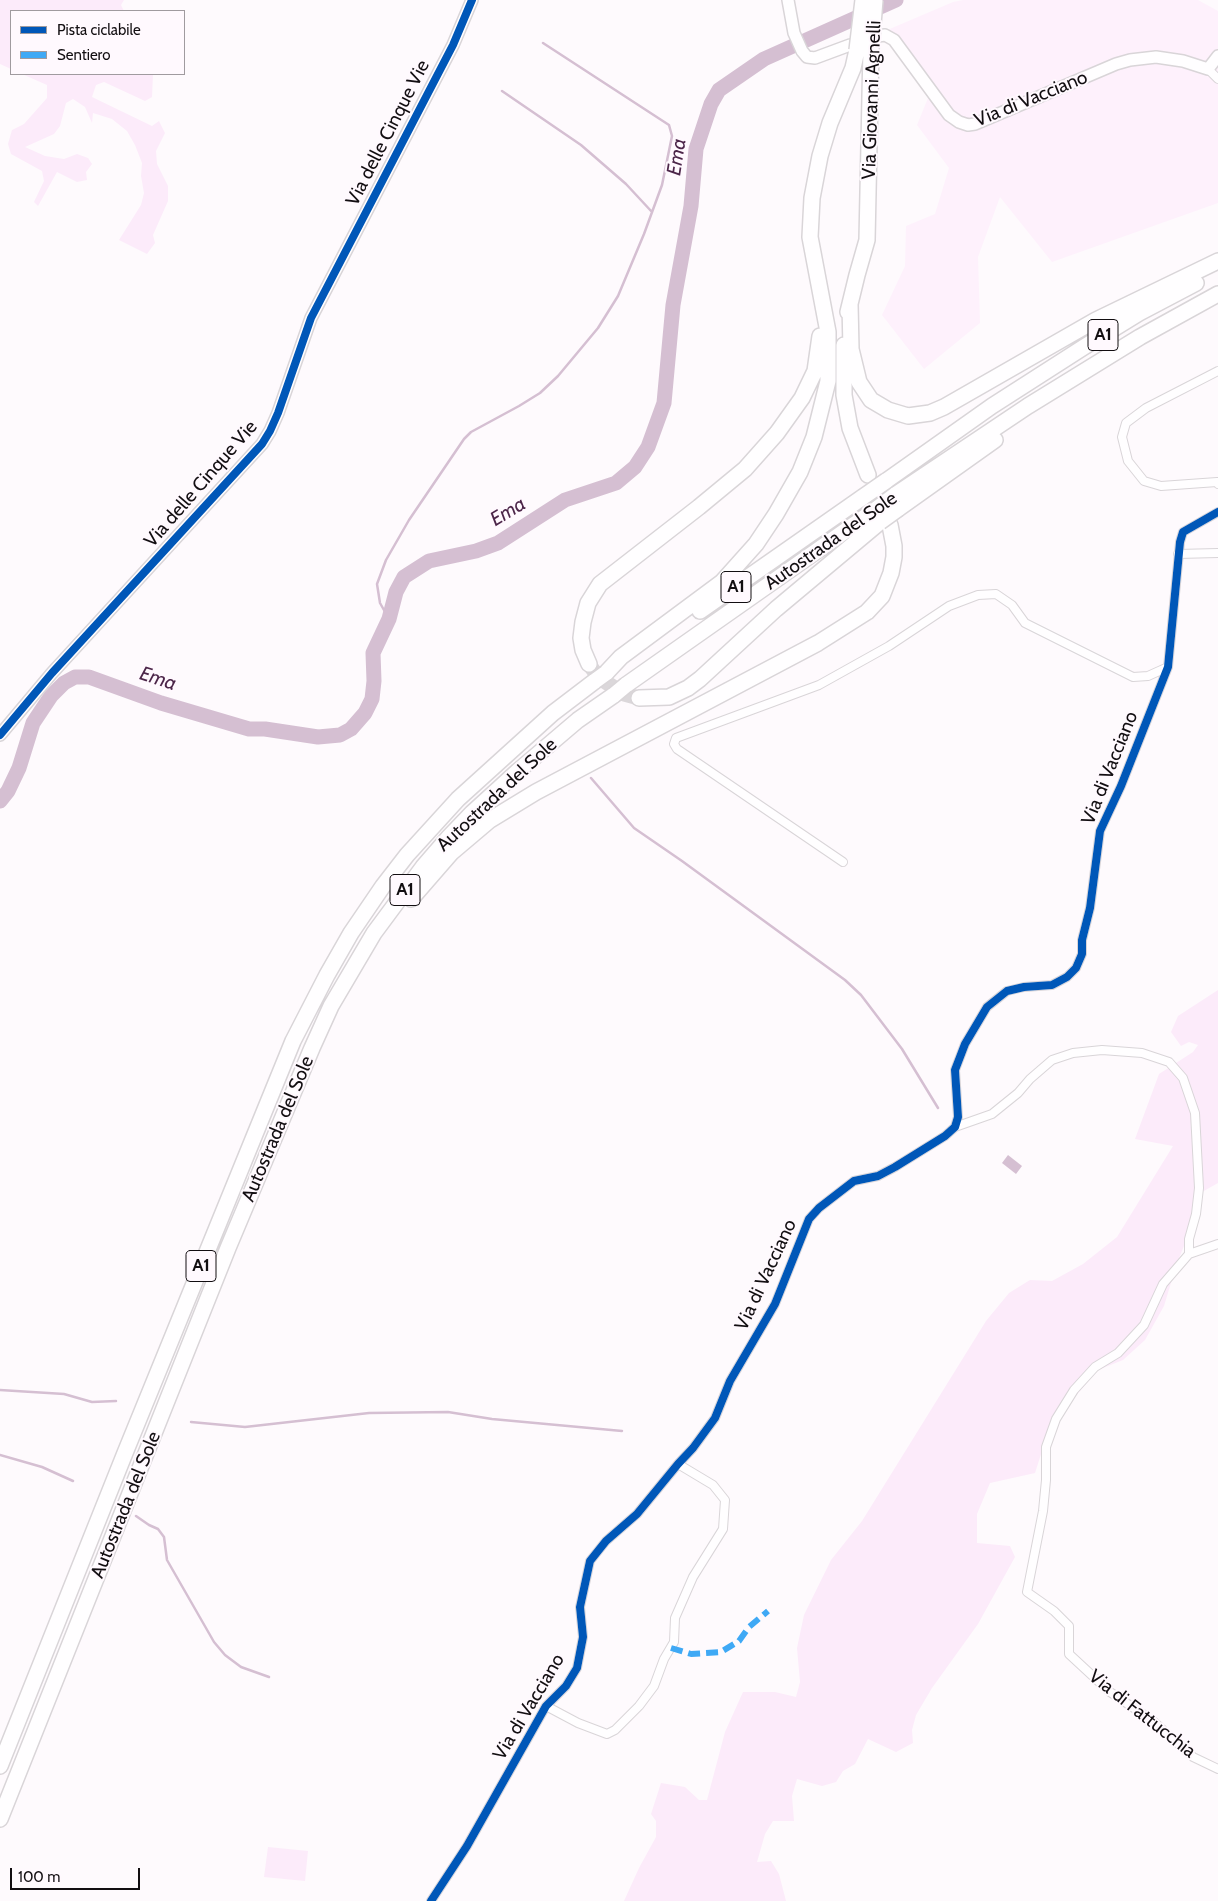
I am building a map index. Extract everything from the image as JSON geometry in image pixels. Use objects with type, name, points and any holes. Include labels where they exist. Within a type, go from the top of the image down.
[{"type":"highway","name":"Via Giovanni Agnelli","points":[[850,304],[867,240],[869,200],[863,0]]},
{"type":"highway","name":"Via Giovanni Agnelli","points":[[820,287],[810,237],[812,198],[820,156],[830,123],[864,45],[875,0]]},
{"type":"highway","points":[[850,304],[851,349],[859,382],[871,400],[888,410],[908,416],[930,413],[944,407],[1096,320],[1218,261]]},
{"type":"highway","name":"Autostrada del Sole","points":[[0,1766],[286,1059],[327,975],[351,933],[407,855],[446,813],[514,746],[553,713],[601,677],[729,592],[992,406],[1147,309],[1218,271]]},
{"type":"highway","points":[[589,664],[583,650],[581,638],[583,622],[588,603],[600,584],[699,507],[744,468],[777,433],[802,398],[815,371],[817,361],[820,342],[820,287]]},
{"type":"highway","points":[[601,677],[621,657],[722,582],[756,544],[800,472],[814,437],[828,381],[828,332],[820,287]]},
{"type":"highway","name":"Autostrada del Sole","points":[[0,1819],[258,1176],[312,1048],[331,1006],[349,975],[380,925],[423,867],[472,813],[524,765],[578,720],[626,686],[881,519],[897,502],[1028,406],[1140,337],[1218,294]]},
{"type":"highway","points":[[850,304],[842,360],[844,396],[850,428],[868,475]]},
{"type":"highway","points":[[349,975],[434,871],[462,842],[490,820],[536,792],[818,643],[867,612],[882,596],[891,573],[894,557],[881,519],[688,688],[669,697],[639,698]]},
{"type":"street","name":"Via delle Cinque Vie","points":[[0,735],[52,673],[262,444],[278,413],[311,318],[453,45],[472,0]]},
{"type":"street","points":[[788,0],[801,47],[864,45]]},
{"type":"street","name":"Via di Vacciano","points":[[864,45],[885,35],[894,40],[940,105],[954,119],[964,125],[975,124],[1116,64],[1130,60],[1156,57],[1183,61],[1208,70],[1218,79]]},
{"type":"street","points":[[1208,70],[1218,56]]},
{"type":"street","points":[[1218,371],[1146,408],[1126,423],[1122,437],[1128,461],[1144,481],[1161,486],[1217,482],[1218,484]]},
{"type":"street","name":"Via di Vacciano","points":[[955,1127],[958,1117],[955,1070],[965,1044],[987,1007],[1007,991],[1024,987],[1052,985],[1067,977],[1076,968],[1082,954],[1082,940],[1090,908],[1100,831],[1121,786],[1168,666],[1178,554],[1184,532],[1218,512]]},
{"type":"street","points":[[1178,554],[1218,553]]},
{"type":"street","points":[[843,862],[677,749],[674,744],[676,738],[818,685],[889,646],[949,606],[978,594],[996,594],[1012,604],[1025,623],[1134,677],[1148,676],[1168,666]]},
{"type":"street","name":"Via di Vacciano","points":[[431,1901],[467,1846],[546,1706],[566,1686],[577,1668],[583,1637],[580,1607],[590,1561],[606,1540],[637,1514],[693,1448],[715,1418],[730,1381],[775,1304],[809,1219],[819,1208],[854,1180],[878,1176],[944,1136],[955,1127],[992,1114],[1018,1093],[1030,1079],[1052,1060],[1073,1053],[1102,1050],[1142,1053],[1170,1062],[1183,1078],[1195,1113],[1199,1188],[1189,1254]]},
{"type":"street","points":[[1189,1254],[1218,1244]]},
{"type":"street","name":"Via di Fattucchia","points":[[1189,1254],[1163,1284],[1144,1325],[1118,1354],[1095,1367],[1074,1390],[1056,1419],[1046,1447],[1046,1480],[1043,1510],[1027,1592],[1054,1611],[1068,1626],[1069,1654],[1110,1692],[1154,1721],[1193,1757],[1218,1769]]},
{"type":"street","points":[[546,1706],[578,1723],[607,1734],[615,1730],[640,1706],[654,1686],[664,1660],[674,1642],[675,1618],[694,1577],[723,1529],[725,1500],[714,1485],[678,1464]]},
{"type":"shaded area","points":[[0,0],[124,0],[121,5],[124,10],[10,10],[10,69],[0,64]]},
{"type":"shaded area","points":[[963,0],[1198,0],[1218,11],[1218,203],[1052,262],[1000,197],[978,257],[980,323],[924,369],[882,315],[905,266],[906,226],[935,214],[949,168],[917,125],[928,98],[885,31],[953,2]]},
{"type":"shaded area","points":[[24,75],[153,75],[152,97],[145,101],[104,82],[96,85],[92,97],[152,126],[159,121],[165,133],[156,151],[157,164],[168,186],[168,201],[153,235],[155,243],[147,254],[119,240],[141,205],[144,193],[141,176],[142,163],[135,145],[127,131],[112,119],[93,113],[92,123],[85,107],[73,99],[66,103],[60,126],[54,134],[25,147],[45,156],[64,159],[77,154],[88,158],[92,164],[86,172],[87,180],[77,182],[57,172],[38,206],[34,202],[44,181],[42,171],[11,154],[8,144],[12,130],[24,124],[47,98],[47,85]]},
{"type":"shaded area","points":[[1218,990],[1218,1183],[1195,1196],[1186,1241],[1164,1306],[1145,1340],[1123,1360],[1098,1370],[1050,1426],[1035,1473],[990,1483],[977,1514],[977,1543],[1010,1546],[1015,1557],[978,1624],[932,1688],[916,1715],[912,1730],[913,1743],[896,1752],[868,1739],[855,1764],[843,1771],[836,1782],[822,1786],[797,1779],[792,1796],[794,1821],[773,1821],[765,1834],[757,1862],[771,1861],[779,1874],[786,1901],[624,1901],[656,1837],[656,1821],[651,1814],[661,1783],[685,1787],[699,1800],[707,1800],[725,1732],[743,1692],[775,1692],[796,1697],[800,1682],[797,1648],[804,1615],[831,1560],[862,1521],[986,1321],[1009,1293],[1030,1280],[1052,1281],[1083,1264],[1117,1237],[1173,1146],[1135,1139],[1159,1074],[1193,1052],[1198,1045],[1189,1042],[1181,1046],[1171,1032],[1178,1016]]},
{"type":"shaded area","points":[[1008,1155],[1022,1166],[1016,1174],[1002,1163]]},
{"type":"shaded area","points":[[268,1847],[308,1851],[305,1881],[264,1877]]},
{"type":"waterway","name":"Ema","points":[[0,801],[8,791],[19,768],[33,723],[51,696],[64,683],[75,677],[89,677],[161,703],[249,729],[265,729],[318,737],[340,735],[351,729],[365,713],[372,699],[374,681],[373,653],[389,619],[396,592],[404,577],[429,561],[476,551],[498,543],[565,500],[616,483],[635,467],[648,447],[664,403],[673,305],[691,206],[696,149],[711,104],[719,90],[764,59],[896,0]]},
{"type":"waterway","points":[[389,619],[380,603],[377,584],[386,560],[409,520],[464,439],[471,432],[540,393],[558,376],[598,328],[618,296],[662,185],[672,136],[669,125],[543,43]]},
{"type":"waterway","points":[[502,91],[581,145],[626,184],[652,212]]},
{"type":"waterway","points":[[591,778],[634,828],[845,980],[861,995],[902,1049],[938,1108]]},
{"type":"waterway","points":[[0,1390],[64,1394],[92,1402],[116,1401]]},
{"type":"waterway","points":[[191,1422],[245,1427],[369,1413],[448,1412],[492,1419],[622,1431]]},
{"type":"waterway","points":[[0,1455],[42,1467],[73,1481]]},
{"type":"waterway","points":[[136,1516],[158,1529],[164,1537],[167,1560],[214,1642],[225,1655],[241,1667],[269,1677]]},
{"type":"tunnel","points":[[589,664],[598,677],[624,694],[639,698]]},
{"type":"marked path","points":[[671,1648],[691,1654],[721,1652],[739,1641],[749,1627],[768,1611]]},
{"type":"cycle path","points":[[0,735],[52,673],[262,444],[278,413],[311,318],[453,45],[472,0]]},
{"type":"cycle path","points":[[431,1901],[467,1846],[546,1706],[566,1686],[577,1668],[583,1637],[580,1607],[590,1561],[606,1541],[637,1514],[693,1448],[715,1418],[730,1381],[775,1304],[809,1219],[819,1208],[854,1181],[878,1176],[895,1167],[945,1136],[955,1127],[958,1117],[955,1070],[965,1044],[987,1007],[1007,991],[1024,987],[1052,985],[1067,977],[1076,968],[1082,954],[1082,940],[1090,908],[1100,831],[1121,786],[1168,667],[1180,542],[1183,532],[1218,512]]}]
